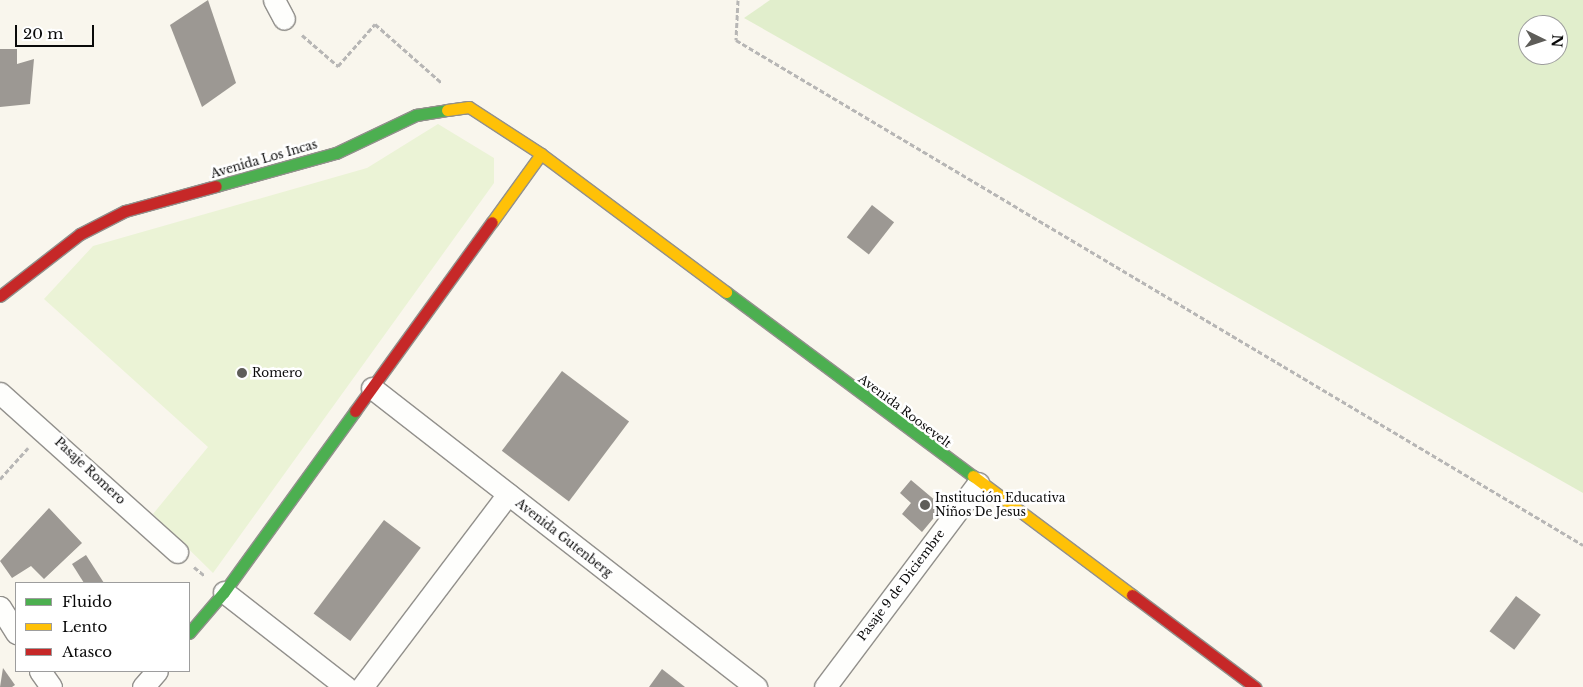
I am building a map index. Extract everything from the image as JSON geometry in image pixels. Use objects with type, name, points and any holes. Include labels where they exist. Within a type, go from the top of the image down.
[{"type":"street","points":[[274,0],[284,19]]},
{"type":"street","points":[[190,632],[224,592],[541,154],[469,107]]},
{"type":"street","name":"Avenida Los Incas","points":[[0,296],[80,234],[125,211],[336,153],[416,115],[469,107]]},
{"type":"street","name":"Avenida Roosevelt","points":[[541,154],[978,483],[1255,687]]},
{"type":"street","name":"Avenida Gutenberg","points":[[372,388],[756,687]]},
{"type":"street","name":"Pasaje Romero","points":[[0,393],[45,430],[177,552]]},
{"type":"street","name":"Pasaje 9 de Diciembre","points":[[825,687],[978,483]]},
{"type":"street","points":[[362,687],[508,494]]},
{"type":"street","points":[[224,592],[346,687]]},
{"type":"street","points":[[0,607],[15,631]]},
{"type":"street","points":[[41,672],[51,687]]},
{"type":"street","points":[[143,687],[155,672]]},
{"type":"path","points":[[738,0],[736,40],[1583,545]]},
{"type":"path","points":[[284,19],[338,66],[376,24],[469,107]]},
{"type":"path","points":[[0,479],[45,430]]},
{"type":"path","points":[[177,552],[224,592]]},
{"type":"green space","points":[[770,0],[1583,0],[1583,493],[744,18]]},
{"type":"green space","name":"Romero","points":[[438,124],[494,158],[494,183],[213,573],[153,514],[208,447],[44,299],[93,246],[367,168]]},
{"type":"building","points":[[208,0],[236,83],[202,107],[170,25]]},
{"type":"building","points":[[0,49],[17,49],[17,64],[34,59],[30,104],[0,107]]},
{"type":"building","points":[[872,205],[894,222],[869,255],[847,237]]},
{"type":"building","points":[[562,371],[629,422],[569,501],[502,451]]},
{"type":"building","name":"Institución Educativa Niños De Jesus","points":[[911,480],[943,507],[922,532],[902,514],[911,503],[900,493]]},
{"type":"building","points":[[49,508],[82,543],[44,579],[31,566],[12,578],[0,561]]},
{"type":"building","points":[[384,520],[421,548],[350,641],[314,613]]},
{"type":"building","points":[[86,555],[103,582],[83,582],[72,564]]},
{"type":"building","points":[[1516,596],[1541,615],[1514,650],[1490,631]]},
{"type":"building","points":[[3,668],[15,685],[12,687],[0,687]]},
{"type":"building","points":[[662,669],[685,687],[649,687]]},
{"type":"traffic: fast","points":[[216,186],[336,153],[416,115],[447,110]]},
{"type":"traffic: fast","points":[[726,292],[973,476]]},
{"type":"traffic: fast","points":[[190,632],[224,592],[355,411]]},
{"type":"traffic: slow","points":[[447,110],[469,107],[541,154],[726,292]]},
{"type":"traffic: slow","points":[[492,222],[541,154]]},
{"type":"traffic: slow","points":[[973,476],[1132,595]]},
{"type":"traffic: jam","points":[[0,296],[80,234],[125,211],[216,186]]},
{"type":"traffic: jam","points":[[355,411],[492,222]]},
{"type":"traffic: jam","points":[[1132,595],[1255,687]]},
{"type":"place","name":"Romero","points":[[242,373]]},
{"type":"place","name":"Institución Educativa Niños De Jesus","points":[[925,505]]}]
